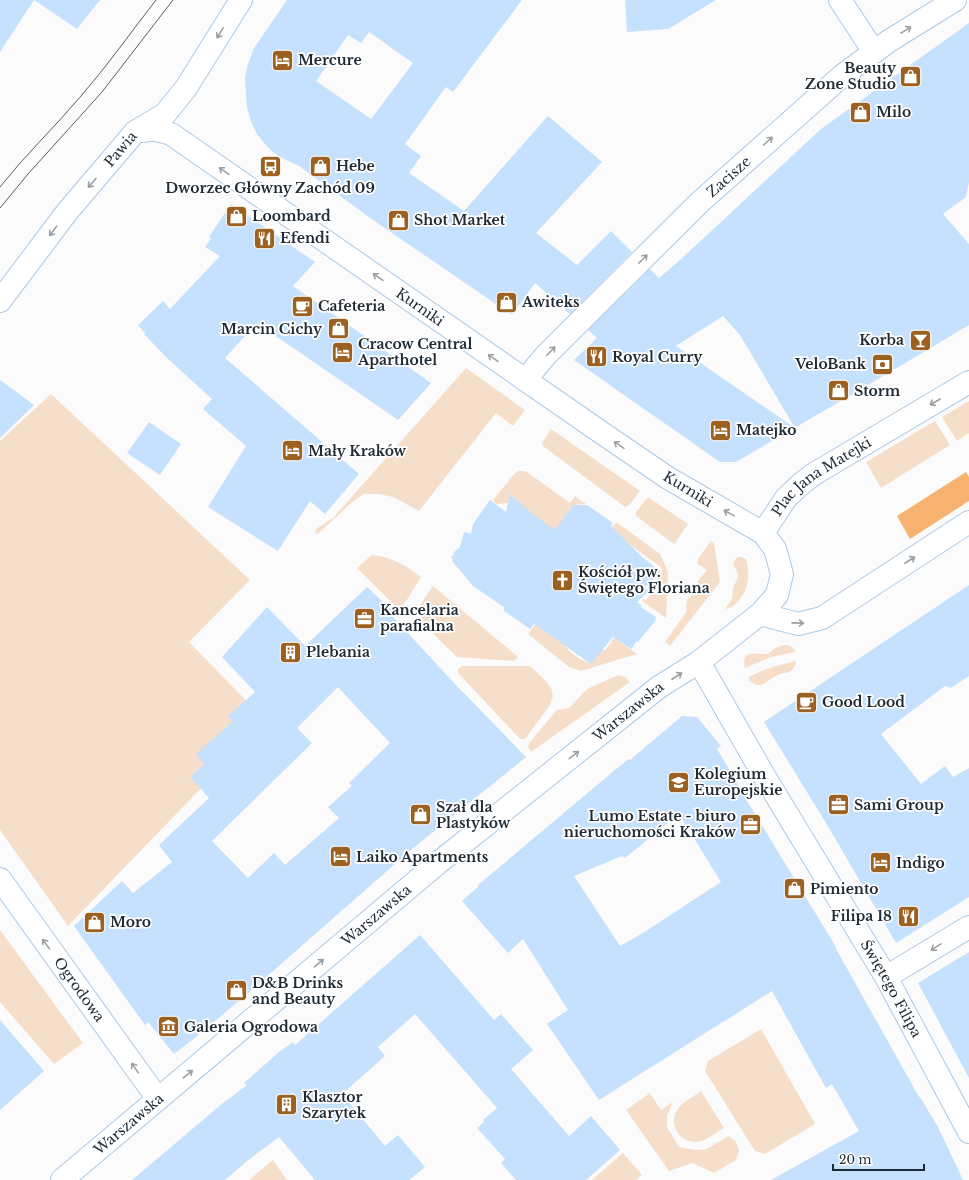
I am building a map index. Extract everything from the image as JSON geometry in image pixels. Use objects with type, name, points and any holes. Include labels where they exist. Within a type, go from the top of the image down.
[{"type":"street","name":"Pawia","points":[[0,302],[67,212],[135,132],[165,114],[186,88],[241,0]]},
{"type":"street","points":[[840,0],[874,52]]},
{"type":"street","name":"Zacisze","points":[[525,380],[546,355],[700,202],[843,75],[889,41],[955,0]]},
{"type":"street","name":"Kurniki","points":[[135,132],[158,130],[171,134],[668,478],[763,533]]},
{"type":"street","name":"Plac Jana Matejki","points":[[699,662],[760,614],[777,595],[782,574],[775,549],[763,533],[786,498],[814,474],[969,382]]},
{"type":"street","points":[[760,614],[798,624],[822,618],[969,522]]},
{"type":"street","name":"Świętego Filipa","points":[[699,662],[763,774],[886,977],[969,1132]]},
{"type":"street","name":"Warszawska","points":[[62,1180],[438,863],[659,687],[699,662]]},
{"type":"street","name":"Ogrodowa","points":[[0,879],[158,1099]]},
{"type":"street","points":[[886,977],[969,927]]},
{"type":"shaded area","points":[[466,368],[525,410],[513,426],[496,413],[419,511],[393,497],[379,494],[364,494],[351,503],[319,533],[315,534],[316,529],[333,518]]},
{"type":"shaded area","points":[[51,394],[250,580],[189,642],[266,721],[68,926],[0,830],[0,441]]},
{"type":"shaded area","points":[[969,401],[969,433],[957,441],[942,417]]},
{"type":"shaded area","points":[[935,421],[950,445],[881,488],[866,462]]},
{"type":"shaded area","points":[[551,429],[640,491],[629,505],[625,507],[543,446],[542,443]]},
{"type":"shaded area","points":[[519,471],[527,472],[570,503],[575,496],[586,504],[573,505],[565,516],[566,528],[557,539],[509,498],[508,503],[496,504],[493,500],[515,473]]},
{"type":"shaded area","points":[[966,472],[969,477],[969,501],[910,539],[897,516]]},
{"type":"shaded area","points":[[648,497],[688,524],[674,544],[636,516],[636,512]]},
{"type":"shaded area","points":[[616,522],[660,554],[668,572],[666,618],[642,601],[644,599],[646,600],[655,589],[651,586],[662,573],[662,568],[610,530]]},
{"type":"shaded area","points":[[711,541],[714,543],[720,582],[670,646],[665,642],[687,611],[686,604],[688,599],[693,595],[700,594],[705,588],[697,582],[707,570],[698,564],[698,559]]},
{"type":"shaded area","points":[[372,555],[398,562],[421,577],[400,611],[357,568]]},
{"type":"shaded area","points":[[738,557],[746,559],[748,582],[742,596],[735,604],[725,609],[732,597],[733,587],[738,577],[737,571],[733,564]]},
{"type":"shaded area","points":[[433,586],[517,656],[518,657],[515,661],[457,657],[435,636],[421,617],[421,605]]},
{"type":"shaded area","points":[[537,622],[565,645],[572,654],[591,663],[601,649],[605,650],[614,638],[637,654],[581,671],[569,667],[528,634]]},
{"type":"shaded area","points":[[785,645],[792,647],[795,652],[771,657],[745,668],[744,662],[747,655],[768,654],[775,648]]},
{"type":"shaded area","points":[[796,661],[794,668],[790,672],[778,675],[764,684],[758,685],[749,681],[749,677],[777,666]]},
{"type":"shaded area","points":[[462,666],[530,666],[546,681],[551,688],[553,696],[550,705],[525,739],[520,739],[460,675],[458,669]]},
{"type":"shaded area","points":[[618,675],[625,677],[630,682],[531,752],[528,747],[529,743],[557,710],[569,708],[587,689]]},
{"type":"shaded area","points":[[0,930],[83,1043],[54,1064],[0,1002]]},
{"type":"shaded area","points":[[761,1029],[815,1124],[765,1154],[755,1151],[705,1071],[708,1061]]},
{"type":"shaded area","points":[[701,1091],[724,1128],[704,1140],[691,1142],[685,1140],[677,1132],[674,1121],[677,1110],[682,1104]]},
{"type":"shaded area","points":[[650,1093],[661,1110],[673,1102],[667,1116],[667,1127],[679,1147],[695,1150],[706,1149],[729,1136],[736,1142],[739,1151],[736,1160],[714,1173],[692,1163],[669,1171],[626,1110]]},
{"type":"shaded area","points":[[623,1153],[642,1175],[636,1180],[592,1180]]},
{"type":"shaded area","points":[[273,1160],[287,1180],[249,1180]]},
{"type":"building","points":[[0,0],[34,0],[0,52]]},
{"type":"building","points":[[34,0],[100,0],[77,29]]},
{"type":"building","points":[[287,0],[522,0],[453,92],[446,87],[405,144],[421,156],[409,173],[464,211],[548,116],[602,162],[536,233],[577,265],[611,231],[632,252],[570,314],[535,283],[512,315],[373,220],[299,166],[280,157],[265,144],[257,134],[252,124],[247,108],[245,78],[247,67],[254,48]],"holes":[[[369,32],[413,63],[371,119],[316,81],[348,35],[361,43]]]},
{"type":"building","points":[[625,0],[716,0],[668,29],[627,32]]},
{"type":"building","points":[[969,23],[969,182],[966,197],[943,214],[969,244],[969,325],[858,391],[795,428],[736,462],[720,462],[574,360],[597,338],[588,330],[650,269],[659,278],[821,129]],"holes":[[[723,316],[740,335],[795,428],[676,346]]]},
{"type":"building","points":[[231,204],[315,262],[293,286],[431,383],[398,420],[257,323],[225,358],[359,474],[325,514],[310,501],[278,551],[208,507],[246,446],[203,409],[212,399],[167,358],[144,334],[145,333],[138,325],[163,301],[170,309],[220,256],[205,247],[211,239],[209,237]]},
{"type":"building","points":[[0,380],[34,405],[0,438]]},
{"type":"building","points":[[149,422],[181,444],[160,475],[127,453]]},
{"type":"building","name":"Kościół pw. Świętego Floriana","points":[[510,494],[535,516],[555,530],[573,505],[587,505],[613,523],[611,526],[642,557],[660,571],[645,588],[649,591],[637,602],[642,606],[641,607],[656,617],[656,620],[631,649],[613,637],[591,664],[534,624],[530,629],[503,610],[505,608],[473,586],[452,561],[453,560],[451,557],[460,547],[464,532],[471,534],[473,524],[490,500],[506,512]]},
{"type":"building","points":[[969,585],[969,676],[951,688],[945,686],[881,734],[921,784],[945,766],[953,777],[969,768],[969,897],[896,943],[829,828],[764,722]]},
{"type":"building","points":[[367,587],[396,614],[393,617],[526,757],[412,849],[248,993],[174,1054],[148,1022],[145,1025],[74,926],[122,881],[133,893],[172,862],[159,845],[209,798],[190,777],[204,764],[196,754],[232,722],[228,716],[255,692],[222,657],[267,607],[305,646]],"holes":[[[338,687],[390,743],[349,783],[352,786],[328,807],[339,818],[285,865],[274,853],[248,878],[212,841],[312,743],[297,728]]]},
{"type":"building","points":[[682,716],[697,717],[721,746],[717,749],[745,798],[836,947],[919,1097],[938,1127],[963,1180],[771,1180],[859,1131],[832,1084],[826,1088],[772,991],[599,1100],[547,1024],[568,1010],[523,939],[508,953],[462,901],[479,886],[478,885],[615,770],[629,759],[630,760]],"holes":[[[679,814],[721,882],[643,933],[620,946],[574,876],[622,856],[625,858]]]},
{"type":"building","points":[[420,935],[494,1020],[501,1014],[533,1050],[511,1069],[569,1136],[591,1116],[620,1150],[586,1180],[516,1180],[501,1163],[505,1159],[477,1128],[484,1122],[483,1120],[497,1108],[415,1014],[378,1047],[385,1056],[342,1094],[385,1146],[398,1135],[425,1167],[409,1180],[315,1180],[279,1137],[225,1180],[132,1180],[223,1103],[247,1085],[244,1083],[279,1052],[293,1042],[295,1045]]},
{"type":"building","points":[[969,952],[969,1078],[918,983]]},
{"type":"building","points":[[0,1020],[44,1071],[0,1110]]},
{"type":"tram line","points":[[0,187],[91,84],[156,0]]},
{"type":"tram line","points":[[0,208],[28,174],[102,92],[173,0]]},
{"type":"place","name":"Mercure","points":[[282,60]]},
{"type":"place","name":"Beauty Zone Studio","points":[[911,76]]},
{"type":"place","name":"Milo","points":[[860,112]]},
{"type":"place","name":"Dworzec Główny Zachód 09","points":[[270,166]]},
{"type":"place","name":"Hebe","points":[[321,166]]},
{"type":"place","name":"Loombard","points":[[236,216]]},
{"type":"place","name":"Shot Market","points":[[398,220]]},
{"type":"place","name":"Efendi","points":[[264,238]]},
{"type":"place","name":"Awiteks","points":[[507,302]]},
{"type":"place","name":"Cafeteria","points":[[303,306]]},
{"type":"place","name":"Marcin Cichy","points":[[338,329]]},
{"type":"place","name":"Korba","points":[[920,340]]},
{"type":"place","name":"Cracow Central Aparthotel","points":[[343,352]]},
{"type":"place","name":"Royal Curry","points":[[596,357]]},
{"type":"place","name":"VeloBank","points":[[882,364]]},
{"type":"place","name":"Storm","points":[[839,391]]},
{"type":"place","name":"Matejko","points":[[721,430]]},
{"type":"place","name":"Mały Kraków","points":[[292,451]]},
{"type":"place","name":"Kościół pw. Świętego Floriana","points":[[562,580]]},
{"type":"place","name":"Kancelaria parafialna","points":[[365,618]]},
{"type":"place","name":"Plebania","points":[[291,652]]},
{"type":"place","name":"Good Lood","points":[[807,702]]},
{"type":"place","name":"Kolegium Europejskie","points":[[678,782]]},
{"type":"place","name":"Sami Group","points":[[838,805]]},
{"type":"place","name":"Szał dla Plastyków","points":[[420,815]]},
{"type":"place","name":"Lumo Estate - biuro nieruchomości Kraków","points":[[751,824]]},
{"type":"place","name":"Laiko Apartments","points":[[341,857]]},
{"type":"place","name":"Indigo","points":[[880,863]]},
{"type":"place","name":"Pimiento","points":[[794,889]]},
{"type":"place","name":"Filipa 18","points":[[908,916]]},
{"type":"place","name":"Moro","points":[[94,922]]},
{"type":"place","name":"D&B Drinks and Beauty","points":[[237,991]]},
{"type":"place","name":"Galeria Ogrodowa","points":[[169,1027]]},
{"type":"place","name":"Klasztor Szarytek","points":[[287,1105]]}]
